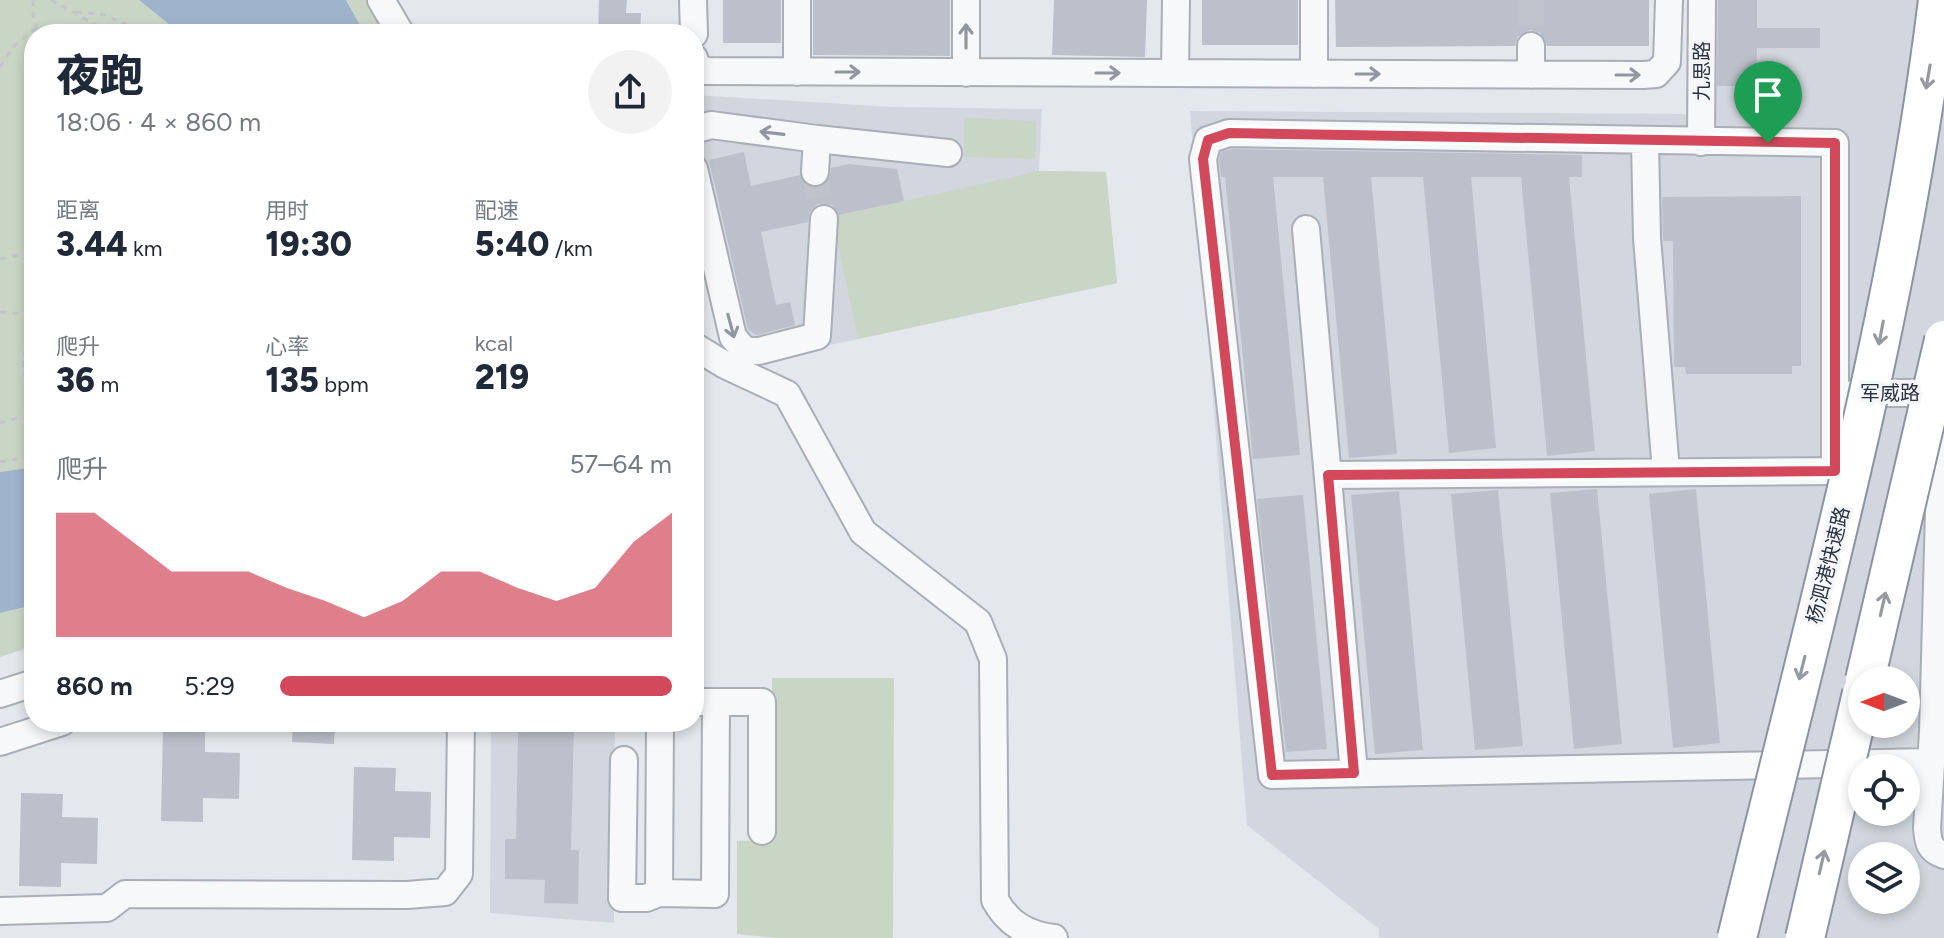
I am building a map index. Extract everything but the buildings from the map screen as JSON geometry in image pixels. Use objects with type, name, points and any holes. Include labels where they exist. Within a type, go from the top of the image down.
[{"type":"highway","name":"杨泗港快速路","points":[[1737,938],[1863,423],[1909,187],[1938,0]]},
{"type":"highway","points":[[1868,666],[1944,340]]},
{"type":"highway","points":[[1805,938],[1852,738]]},
{"type":"street","points":[[381,0],[395,24]]},
{"type":"street","points":[[693,0],[694,24]]},
{"type":"street","points":[[797,0],[797,72]]},
{"type":"street","points":[[966,0],[966,73]]},
{"type":"street","points":[[1175,73],[1176,0]]},
{"type":"street","points":[[1314,0],[1314,74]]},
{"type":"street","points":[[704,70],[1656,74],[1667,62],[1669,0]]},
{"type":"street","name":"九思路","points":[[1701,142],[1702,0]]},
{"type":"street","points":[[1531,46],[1531,75]]},
{"type":"street","points":[[704,127],[711,125],[948,153]]},
{"type":"street","points":[[1328,475],[1835,471],[1835,143],[1229,133],[1213,137],[1205,147],[1205,178],[1272,775],[1931,762]]},
{"type":"street","points":[[815,172],[817,139]]},
{"type":"street","points":[[1645,142],[1647,238],[1666,471]]},
{"type":"street","points":[[704,260],[733,337],[741,349],[759,351],[817,336],[824,219]]},
{"type":"street","points":[[1306,229],[1354,773]]},
{"type":"street","points":[[704,352],[787,394],[863,532],[968,612],[984,632],[994,668],[995,900],[1006,918],[1015,924],[1034,934],[1054,938]]},
{"type":"street","name":"军威路","points":[[1835,393],[1943,393]]},
{"type":"street","points":[[1943,393],[1928,843],[1933,850],[1944,855]]},
{"type":"street","points":[[0,694],[24,686]]},
{"type":"street","points":[[624,760],[622,898],[646,898],[659,893],[715,894],[705,702],[762,702],[762,831]]},
{"type":"street","points":[[0,742],[31,732]]},
{"type":"street","points":[[0,911],[107,908],[125,894],[407,895],[445,892],[456,882],[459,874],[461,732]]},
{"type":"street","points":[[659,893],[660,732]]},
{"type":"path","points":[[33,0],[36,24]]},
{"type":"path","points":[[51,0],[96,24]]},
{"type":"path","points":[[76,12],[106,15],[125,24]]},
{"type":"path","points":[[0,67],[14,46],[24,38]]},
{"type":"path","points":[[0,259],[24,254]]},
{"type":"path","points":[[0,312],[24,314]]},
{"type":"path","points":[[0,423],[24,417]]},
{"type":"path","points":[[0,462],[24,458]]},
{"type":"shaded area","points":[[1687,0],[1944,0],[1944,938],[1379,938],[1379,929],[1247,825],[1190,111],[1686,114]]},
{"type":"shaded area","points":[[704,96],[893,107],[1042,109],[1039,171],[1106,172],[1117,283],[747,363],[732,359],[719,338],[704,269]]},
{"type":"shaded area","points":[[491,732],[615,732],[614,923],[490,913]]},
{"type":"green space","points":[[0,0],[139,0],[169,24],[24,24],[24,468],[0,472]]},
{"type":"green space","points":[[346,0],[373,0],[386,24],[359,24]]},
{"type":"green space","points":[[965,118],[1036,121],[1035,159],[964,157]]},
{"type":"green space","points":[[1039,171],[1106,172],[1117,283],[858,339],[832,217]]},
{"type":"green space","points":[[24,607],[24,649],[0,657],[0,613]]},
{"type":"green space","points":[[772,678],[894,678],[893,938],[778,938],[737,934],[737,841],[772,840]]},
{"type":"water","points":[[139,0],[346,0],[359,24],[169,24]]},
{"type":"water","points":[[24,468],[24,607],[0,613],[0,472]]},
{"type":"tunnel","points":[[1531,0],[1531,46]]},
{"type":"tunnel","points":[[815,172],[824,219]]},
{"type":"route","points":[[1229,133],[1768,143],[1835,143],[1835,471],[1328,475],[1354,773],[1272,775],[1203,159],[1208,140],[1229,133]]}]
